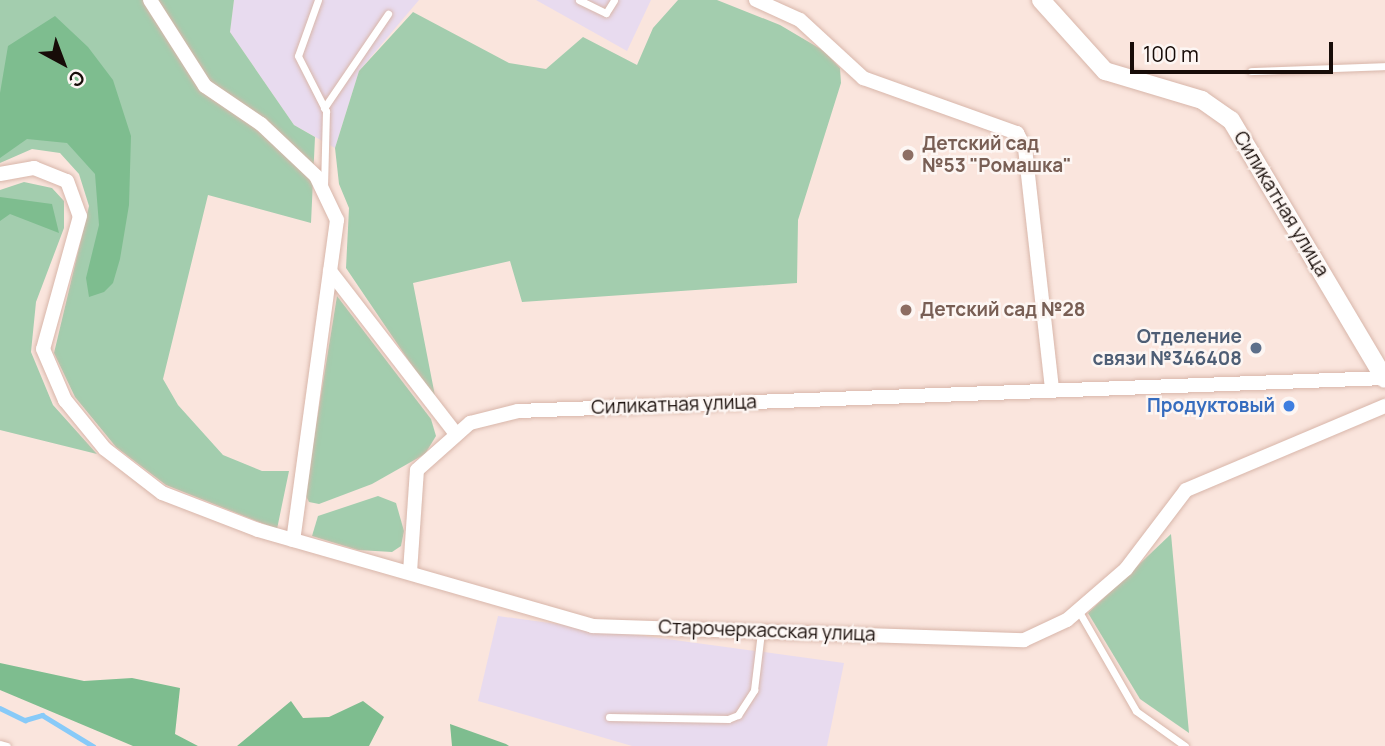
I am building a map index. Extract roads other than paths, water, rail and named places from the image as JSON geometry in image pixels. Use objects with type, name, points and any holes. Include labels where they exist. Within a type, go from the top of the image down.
[{"type":"street","points":[[150,0],[205,86],[261,124],[316,176],[337,220],[293,540]]},
{"type":"street","points":[[757,0],[800,20],[863,78],[1017,133],[1025,148],[1052,390]]},
{"type":"street","name":"Силикатная улица","points":[[410,572],[417,470],[470,423],[518,411],[1385,379],[1231,120],[1202,100],[1105,71],[1041,0]]},
{"type":"street","name":"Старочеркасская улица","points":[[0,174],[34,169],[67,181],[80,216],[44,349],[65,400],[105,449],[162,493],[293,540],[592,626],[1024,640],[1078,610],[1126,569],[1186,490],[1385,406]]},
{"type":"street","points":[[330,271],[456,434]]},
{"type":"lane","points":[[318,0],[298,56],[324,108],[324,193]]},
{"type":"lane","points":[[579,0],[606,13],[614,0]]},
{"type":"lane","points":[[324,108],[388,14]]},
{"type":"lane","points":[[1251,71],[1385,66]]},
{"type":"lane","points":[[1078,610],[1136,711],[1185,746]]},
{"type":"lane","points":[[609,717],[728,719],[738,715],[754,690],[761,631]]},
{"type":"lane","points":[[0,744],[7,746]]},
{"type":"waterway","points":[[0,708],[25,720],[42,715],[93,746]]},
{"type":"place","name":"Детский сад №53 \"Ромашка\"","points":[[908,155]]},
{"type":"place","name":"Детский сад №28","points":[[906,310]]},
{"type":"place","name":"Отделение связи №346408","points":[[1256,348]]},
{"type":"place","name":"Продуктовый","points":[[1289,406]]}]
